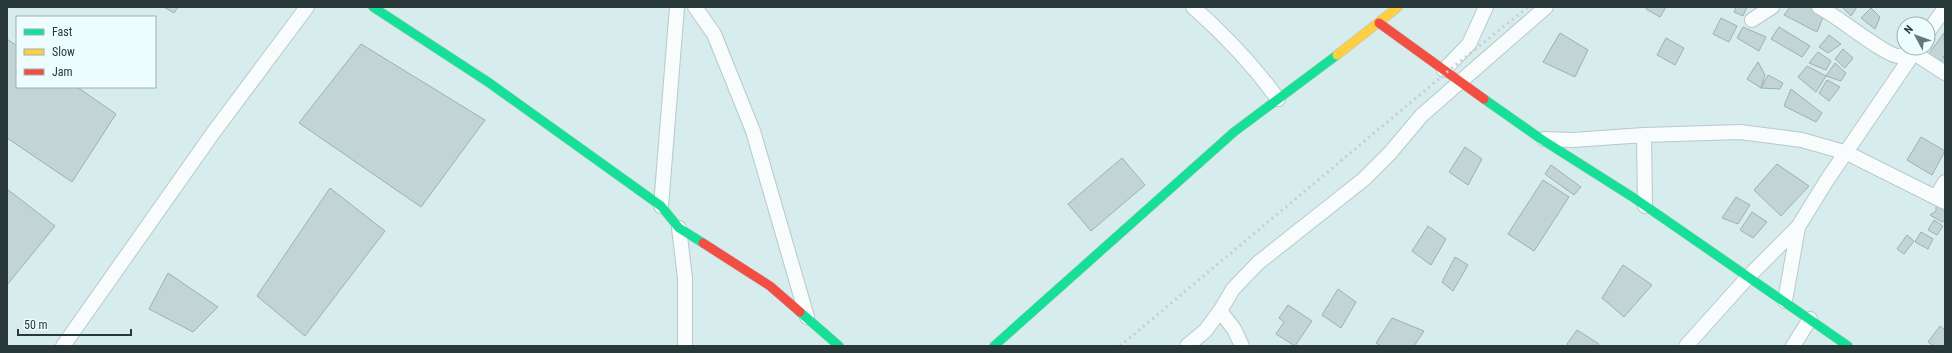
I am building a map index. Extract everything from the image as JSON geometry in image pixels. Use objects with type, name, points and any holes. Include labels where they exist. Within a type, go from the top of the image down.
[{"type":"street","points":[[63,346],[213,133],[307,7]]},
{"type":"street","points":[[373,7],[488,82],[661,206],[679,228],[748,270],[770,286],[839,346]]},
{"type":"street","points":[[661,206],[677,7]]},
{"type":"street","points":[[695,7],[714,34],[753,131],[807,318]]},
{"type":"street","points":[[1193,7],[1213,25],[1258,71],[1278,99]]},
{"type":"street","points":[[994,346],[1234,132],[1379,23],[1398,7]]},
{"type":"street","points":[[1444,70],[1468,44],[1475,34],[1486,7]]},
{"type":"street","points":[[1187,346],[1204,331],[1220,311],[1233,289],[1258,263],[1364,179],[1390,153],[1422,115],[1459,81],[1546,7]]},
{"type":"street","points":[[1752,20],[1772,7]]},
{"type":"street","points":[[1936,21],[1945,8]]},
{"type":"street","points":[[1828,9],[1880,48],[1896,56]]},
{"type":"street","points":[[1379,23],[1541,139],[1645,206],[1848,346]]},
{"type":"street","points":[[1686,346],[1748,277],[1798,227],[1827,180],[1847,153],[1912,56]]},
{"type":"street","points":[[1922,56],[1945,73]]},
{"type":"street","points":[[1541,139],[1573,140],[1644,135],[1740,132],[1802,140],[1847,153],[1940,199],[1945,182]]},
{"type":"street","points":[[1644,135],[1645,206]]},
{"type":"street","points":[[1784,301],[1798,227]]},
{"type":"street","points":[[679,228],[685,278],[685,346]]},
{"type":"street","points":[[1220,311],[1234,329],[1242,346]]},
{"type":"street","points":[[1793,346],[1810,319]]},
{"type":"building","points":[[164,7],[178,7],[174,13]]},
{"type":"building","points":[[1647,7],[1666,7],[1660,17],[1646,9]]},
{"type":"building","points":[[1736,7],[1747,7],[1743,16],[1734,12]]},
{"type":"building","points":[[1790,7],[1809,7],[1824,15],[1817,32],[1784,15]]},
{"type":"building","points":[[1842,7],[1857,7],[1851,16]]},
{"type":"building","points":[[1871,8],[1880,17],[1875,29],[1861,18]]},
{"type":"building","points":[[1721,18],[1737,26],[1729,42],[1713,34]]},
{"type":"building","points":[[1743,27],[1766,37],[1759,51],[1737,38]]},
{"type":"building","points":[[1779,27],[1810,46],[1802,57],[1771,39]]},
{"type":"building","points":[[1560,33],[1588,50],[1575,77],[1543,62]]},
{"type":"building","points":[[1944,33],[1945,55],[1943,57],[1945,59],[1945,67],[1929,56],[1936,56],[1936,44]]},
{"type":"building","points":[[1829,35],[1841,44],[1828,53],[1819,47]]},
{"type":"building","points":[[1666,38],[1684,48],[1675,65],[1657,55]]},
{"type":"building","points":[[7,39],[16,45],[16,88],[78,88],[116,114],[72,182],[7,138]]},
{"type":"building","points":[[361,44],[485,120],[421,207],[299,123]]},
{"type":"building","points":[[1843,49],[1853,58],[1845,68],[1835,59]]},
{"type":"building","points":[[1818,52],[1831,61],[1826,70],[1809,63]]},
{"type":"building","points":[[1758,62],[1765,75],[1761,88],[1747,79]]},
{"type":"building","points":[[1835,63],[1846,73],[1841,81],[1826,76]]},
{"type":"building","points":[[1807,66],[1826,76],[1816,92],[1798,77]]},
{"type":"building","points":[[1768,75],[1783,83],[1780,89],[1761,88]]},
{"type":"building","points":[[1827,80],[1840,87],[1829,101],[1819,93]]},
{"type":"building","points":[[1791,89],[1822,113],[1816,122],[1784,106]]},
{"type":"building","points":[[1921,137],[1945,151],[1932,175],[1907,160]]},
{"type":"building","points":[[1465,147],[1482,159],[1468,185],[1449,172]]},
{"type":"building","points":[[1122,158],[1145,185],[1091,231],[1068,204]]},
{"type":"building","points":[[1777,164],[1809,186],[1781,216],[1754,190]]},
{"type":"building","points":[[1551,165],[1581,187],[1574,195],[1545,174]]},
{"type":"building","points":[[1543,180],[1569,197],[1534,251],[1508,234]]},
{"type":"building","points":[[330,188],[385,231],[305,336],[257,296]]},
{"type":"building","points":[[7,189],[55,226],[7,285]]},
{"type":"building","points":[[1736,197],[1750,205],[1738,224],[1722,218]]},
{"type":"building","points":[[1936,206],[1945,210],[1945,221],[1942,222],[1930,215],[1936,211]]},
{"type":"building","points":[[1752,212],[1767,222],[1753,238],[1740,230]]},
{"type":"building","points":[[1934,220],[1943,226],[1937,235],[1928,230]]},
{"type":"building","points":[[1428,226],[1446,239],[1431,265],[1412,251]]},
{"type":"building","points":[[1921,232],[1933,239],[1928,249],[1915,242]]},
{"type":"building","points":[[1907,235],[1914,241],[1904,254],[1897,249]]},
{"type":"building","points":[[1455,257],[1468,265],[1453,291],[1442,282]]},
{"type":"building","points":[[1623,265],[1652,285],[1624,317],[1602,298]]},
{"type":"building","points":[[168,273],[218,307],[193,332],[149,309]]},
{"type":"building","points":[[1338,289],[1356,302],[1341,328],[1322,315]]},
{"type":"building","points":[[1288,305],[1312,321],[1295,346],[1276,334],[1284,322],[1279,318]]},
{"type":"building","points":[[1392,318],[1424,331],[1414,346],[1381,346],[1376,343]]},
{"type":"building","points":[[1940,326],[1945,330],[1945,346],[1934,346],[1928,342]]},
{"type":"building","points":[[1577,330],[1599,344],[1597,346],[1569,346],[1567,344]]},
{"type":"railway","points":[[1120,346],[1447,72],[1528,7]]},
{"type":"traffic: fast","points":[[373,7],[488,82],[661,206],[679,228],[703,243]]},
{"type":"traffic: fast","points":[[994,346],[1234,132],[1337,55]]},
{"type":"traffic: fast","points":[[1484,99],[1541,139],[1634,198],[1848,346]]},
{"type":"traffic: fast","points":[[800,312],[839,346]]},
{"type":"traffic: slow","points":[[1337,55],[1398,7]]},
{"type":"traffic: jam","points":[[1379,23],[1484,99]]},
{"type":"traffic: jam","points":[[703,243],[770,286],[800,312]]}]
